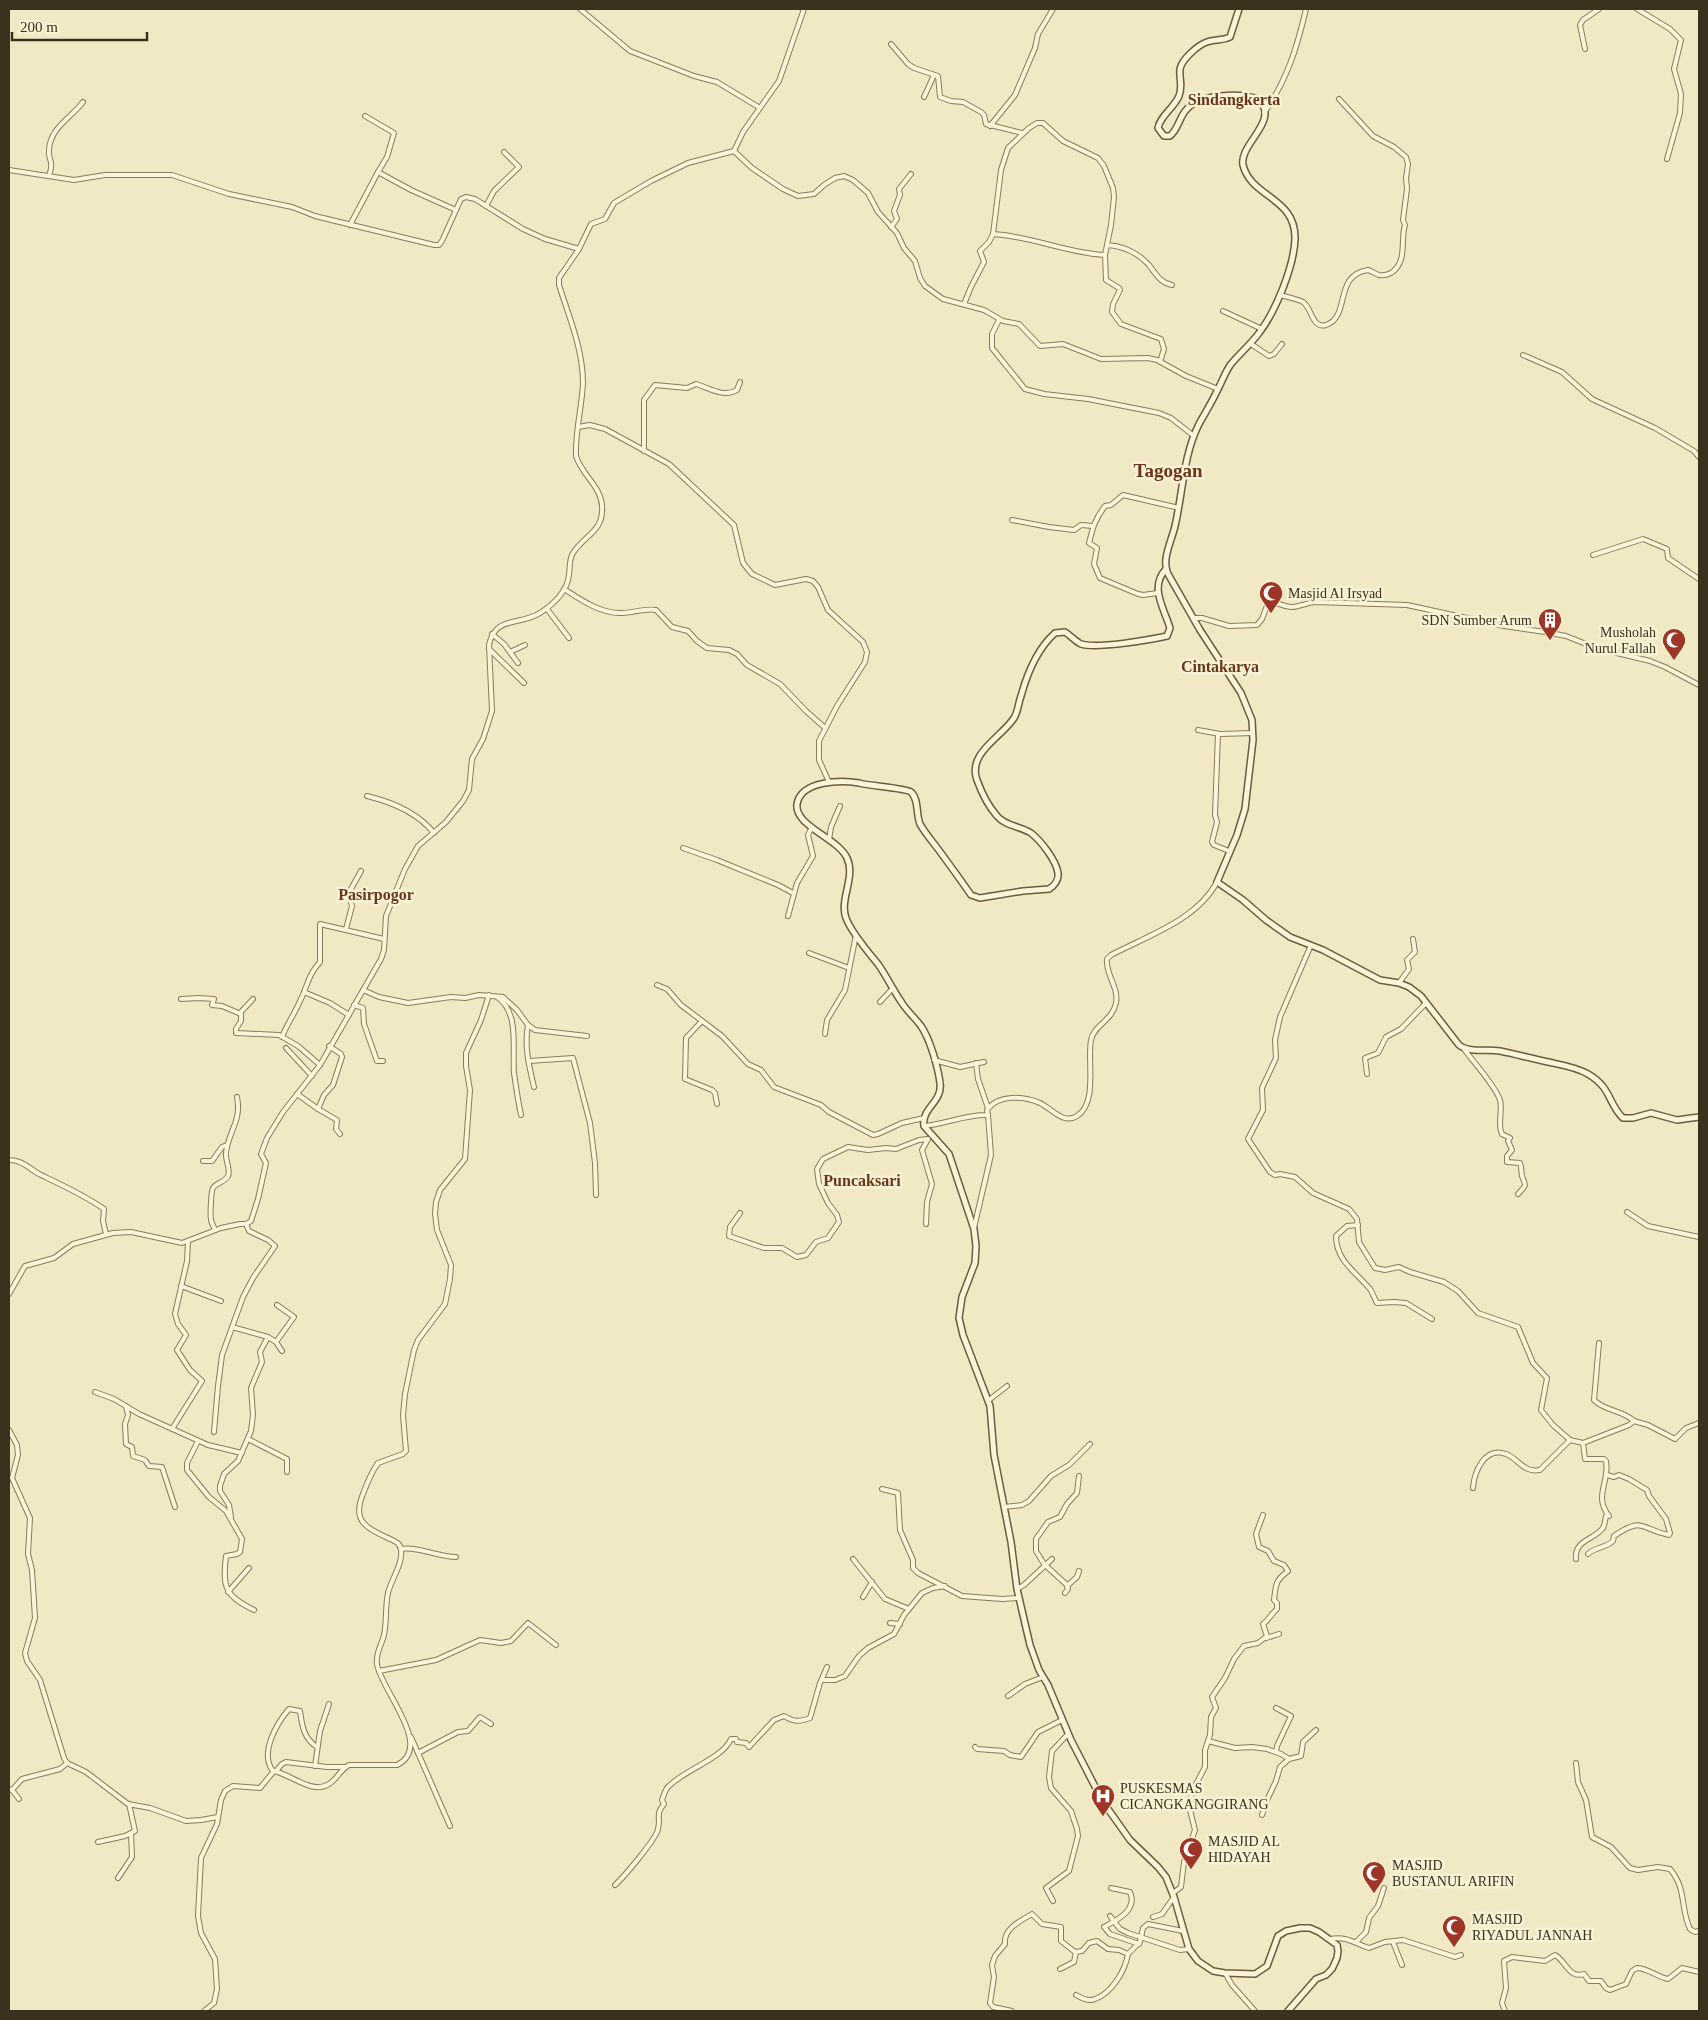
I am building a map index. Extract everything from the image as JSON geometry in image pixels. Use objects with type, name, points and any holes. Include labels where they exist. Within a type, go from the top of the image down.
[{"type":"main road","points":[[1239,9],[1230,37],[1202,44],[1183,63],[1180,69],[1182,85],[1179,97],[1162,119],[1158,128],[1164,136],[1170,136],[1178,128],[1187,109],[1196,101],[1209,97],[1255,98],[1263,104],[1264,113],[1261,125],[1246,153],[1243,163],[1246,172],[1257,186],[1284,207],[1293,221],[1295,227],[1294,247],[1280,295],[1272,314],[1251,344],[1230,365],[1194,436],[1185,466],[1166,569],[1158,580],[1158,593],[1170,628],[1167,636],[1126,643],[1087,645],[1078,643],[1063,632],[1057,632],[1050,637],[1032,667],[1014,718],[980,755],[977,761],[977,779],[996,816],[1006,823],[1034,835],[1052,860],[1058,874],[1056,883],[1050,889],[1023,891],[989,897],[975,897],[971,895],[921,826],[915,799],[910,791],[844,780],[829,782],[809,789],[798,801],[799,815],[847,858],[850,875],[845,914],[856,935],[890,980],[893,988],[926,1033],[940,1081],[941,1092],[924,1118],[924,1126],[929,1137],[943,1145],[949,1154],[974,1229],[976,1263],[962,1297],[959,1318],[963,1335],[989,1400],[992,1413],[994,1455],[1018,1598],[1030,1645],[1068,1734],[1103,1802],[1130,1840],[1166,1877],[1174,1895],[1183,1931],[1192,1956],[1205,1966],[1225,1973],[1252,1974],[1263,1970],[1267,1966],[1278,1936],[1286,1931],[1310,1928],[1330,1939],[1338,1948],[1335,1964],[1326,1975],[1316,1979],[1288,2011]]},
{"type":"main road","points":[[1166,569],[1193,618],[1241,693],[1250,714],[1253,733],[1245,809],[1216,882],[1243,900],[1284,934],[1323,950],[1380,980],[1399,983],[1409,987],[1426,1003],[1464,1049],[1483,1049],[1515,1054],[1577,1068],[1601,1083],[1608,1091],[1623,1118],[1650,1113],[1678,1120],[1699,1117]]},
{"type":"street","points":[[580,9],[630,51],[694,76],[717,82],[760,108]]},
{"type":"street","points":[[734,151],[743,132],[773,92],[781,78],[804,9]]},
{"type":"street","points":[[990,126],[1015,95],[1038,34],[1053,9]]},
{"type":"street","points":[[1264,113],[1274,99],[1295,54],[1306,9]]},
{"type":"street","points":[[1585,49],[1580,25],[1582,20],[1599,9]]},
{"type":"street","points":[[1637,9],[1670,29],[1681,40],[1674,69],[1681,94],[1680,113],[1667,159]]},
{"type":"street","points":[[891,44],[908,64],[914,68],[934,74],[939,79],[940,97],[951,101],[963,102],[983,114],[984,123],[990,126],[1022,133]]},
{"type":"street","points":[[924,97],[934,74]]},
{"type":"street","points":[[1280,295],[1302,302],[1316,323],[1323,326],[1327,325],[1331,323],[1337,314],[1345,289],[1352,276],[1368,270],[1377,275],[1386,275],[1397,269],[1401,261],[1404,243],[1402,233],[1405,225],[1403,220],[1407,189],[1407,160],[1394,147],[1373,136],[1340,99]]},
{"type":"street","points":[[50,176],[53,164],[49,149],[57,128],[84,102]]},
{"type":"street","points":[[350,225],[386,157],[394,133],[365,116]]},
{"type":"street","points":[[964,304],[984,262],[980,251],[986,246],[993,234],[1004,158],[1010,145],[1022,133],[1034,124],[1043,123],[1059,138],[1100,161],[1114,197],[1105,255],[1106,280],[1120,290],[1113,304],[1112,312],[1121,324],[1162,339],[1164,349],[1160,362]]},
{"type":"street","points":[[9,1294],[25,1266],[54,1258],[73,1244],[106,1234],[130,1232],[182,1243],[215,1230],[246,1224],[251,1221],[266,1163],[261,1154],[267,1138],[297,1094],[320,1065],[329,1046],[381,959],[384,950],[386,916],[405,869],[418,846],[434,833],[463,801],[468,792],[472,759],[492,714],[489,650],[492,634],[498,627],[504,624],[532,617],[547,609],[564,589],[569,577],[573,552],[596,529],[602,512],[602,501],[598,491],[577,460],[576,452],[583,382],[581,359],[575,332],[559,281],[579,249],[591,224],[605,219],[614,203],[639,187],[694,161],[734,151]]},
{"type":"street","points":[[734,151],[752,168],[783,189],[798,196],[805,197],[814,194],[836,178],[844,176],[850,178],[868,193],[878,212],[915,261],[920,278],[925,286],[943,299],[984,310],[999,320],[1019,324],[1040,346],[1064,344],[1101,359],[1148,358],[1218,389]]},
{"type":"street","points":[[486,206],[494,192],[519,167],[504,152]]},
{"type":"street","points":[[9,170],[74,180],[105,175],[172,175],[229,194],[292,207],[315,216],[439,245],[463,197],[475,200],[523,229],[579,249]]},
{"type":"street","points":[[378,172],[411,190],[456,210]]},
{"type":"street","points":[[891,227],[897,219],[894,211],[900,195],[898,189],[911,174]]},
{"type":"street","points":[[993,234],[1007,235],[1087,254],[1105,255]]},
{"type":"street","points":[[1108,245],[1134,252],[1161,280],[1172,285]]},
{"type":"street","points":[[1223,311],[1262,329]]},
{"type":"street","points":[[999,320],[992,334],[992,348],[1025,389],[1044,394],[1088,399],[1159,413],[1171,418],[1194,436]]},
{"type":"street","points":[[1251,344],[1269,356],[1274,354],[1282,344]]},
{"type":"street","points":[[1523,355],[1562,372],[1592,399],[1655,428],[1694,451],[1699,457]]},
{"type":"street","points":[[644,451],[644,400],[656,385],[687,388],[696,384],[715,391],[729,393],[737,390],[740,382]]},
{"type":"street","points":[[578,427],[590,425],[615,433],[669,464],[731,522],[736,531],[743,563],[752,574],[775,585],[806,579],[813,581],[818,587],[828,610],[862,642],[867,652],[866,662],[824,727],[819,741],[819,760],[829,782]]},
{"type":"street","points":[[1158,593],[1138,594],[1100,578],[1094,564],[1098,549],[1089,543],[1093,526],[1105,506],[1111,505],[1123,496],[1178,508]]},
{"type":"street","points":[[1012,520],[1074,530],[1082,525],[1093,526]]},
{"type":"street","points":[[1593,555],[1643,539],[1667,549],[1668,558],[1699,579]]},
{"type":"street","points":[[564,589],[579,599],[610,612],[622,614],[656,610],[672,627],[688,631],[703,646],[709,649],[729,650],[737,654],[747,665],[780,684],[806,712],[824,727]]},
{"type":"street","points":[[1193,618],[1202,618],[1228,626],[1256,625],[1262,619],[1264,608],[1272,602],[1293,607],[1308,602],[1407,606],[1478,621],[1566,636],[1596,648],[1665,666],[1699,685]]},
{"type":"street","points":[[547,609],[568,638]]},
{"type":"street","points":[[492,634],[499,638],[518,663]]},
{"type":"street","points":[[510,652],[525,645]]},
{"type":"street","points":[[489,650],[524,683]]},
{"type":"street","points":[[1198,730],[1218,734],[1253,733]]},
{"type":"street","points":[[1218,734],[1215,815],[1217,822],[1212,842],[1214,845],[1229,851]]},
{"type":"street","points":[[367,796],[404,810],[426,824],[434,833]]},
{"type":"street","points":[[829,840],[831,827],[840,806]]},
{"type":"street","points":[[788,916],[796,883],[813,856],[808,834],[812,827]]},
{"type":"street","points":[[683,848],[778,884],[793,893]]},
{"type":"street","points":[[346,929],[352,906],[350,899],[351,889],[361,871]]},
{"type":"street","points":[[988,1108],[996,1101],[1017,1098],[1041,1103],[1060,1116],[1069,1118],[1079,1114],[1085,1108],[1089,1096],[1092,1037],[1111,1015],[1116,1003],[1116,994],[1107,959],[1111,955],[1161,930],[1188,913],[1205,900],[1216,882]]},
{"type":"street","points":[[282,1037],[304,992],[311,972],[320,962],[320,924],[384,938]]},
{"type":"street","points":[[825,1034],[827,1020],[845,990],[856,935]]},
{"type":"street","points":[[1399,983],[1409,969],[1407,960],[1415,952],[1413,940]]},
{"type":"street","points":[[1311,945],[1280,1017],[1275,1040],[1276,1058],[1262,1088],[1263,1110],[1248,1139],[1270,1172],[1275,1175],[1295,1177],[1313,1193],[1345,1206],[1356,1217],[1359,1242],[1376,1268],[1385,1270],[1399,1267],[1444,1282],[1458,1291],[1478,1313],[1518,1327],[1534,1363],[1547,1378],[1540,1405],[1542,1413],[1570,1440],[1583,1443],[1634,1421]]},
{"type":"street","points":[[809,953],[849,968]]},
{"type":"street","points":[[657,985],[667,989],[681,1006],[722,1036],[748,1064],[761,1070],[774,1087],[821,1105],[829,1112],[870,1133],[878,1134],[902,1123],[924,1118]]},
{"type":"street","points":[[880,1002],[893,988]]},
{"type":"street","points":[[363,990],[379,997],[408,1002],[451,996],[465,998],[475,995],[503,997],[509,1001],[528,1025],[536,1030],[587,1036]]},
{"type":"street","points":[[304,992],[330,1003],[349,1015]]},
{"type":"street","points":[[450,1826],[403,1718],[379,1671],[377,1660],[384,1635],[388,1592],[400,1559],[401,1549],[397,1542],[365,1524],[359,1516],[359,1502],[367,1482],[378,1463],[403,1454],[406,1451],[403,1415],[405,1394],[416,1344],[446,1304],[451,1271],[437,1230],[436,1202],[440,1190],[465,1159],[470,1090],[466,1053],[481,1020],[489,995]]},
{"type":"street","points":[[495,996],[506,1003],[511,1018],[514,1073],[521,1115]]},
{"type":"street","points":[[181,999],[214,999],[212,1006],[222,1006],[240,1013]]},
{"type":"street","points":[[240,1013],[253,999]]},
{"type":"street","points":[[1367,1074],[1365,1058],[1378,1053],[1386,1037],[1401,1029],[1426,1003]]},
{"type":"street","points":[[354,1005],[362,1008],[364,1024],[373,1052],[377,1061],[383,1061]]},
{"type":"street","points":[[240,1013],[242,1020],[236,1029],[237,1034],[272,1034],[282,1037],[298,1046],[320,1065]]},
{"type":"street","points":[[702,1021],[686,1038],[685,1079],[712,1090],[717,1104]]},
{"type":"street","points":[[528,1025],[525,1038],[534,1087]]},
{"type":"street","points":[[318,1109],[324,1095],[333,1085],[342,1056],[329,1046]]},
{"type":"street","points":[[286,1048],[312,1076]]},
{"type":"street","points":[[1464,1049],[1500,1100],[1500,1130],[1502,1134],[1510,1138],[1508,1142],[1512,1151],[1507,1156],[1507,1162],[1520,1163],[1522,1175],[1526,1182],[1526,1186],[1518,1194]]},
{"type":"street","points":[[528,1061],[572,1058],[590,1123],[595,1163],[596,1196]]},
{"type":"street","points":[[934,1060],[960,1066],[984,1062]]},
{"type":"street","points":[[974,1229],[992,1143],[988,1108],[978,1079],[976,1063]]},
{"type":"street","points":[[297,1094],[337,1120],[336,1129],[340,1134]]},
{"type":"street","points":[[215,1230],[210,1218],[212,1191],[229,1173],[225,1155],[235,1129],[239,1106],[237,1097]]},
{"type":"street","points":[[924,1126],[950,1122],[970,1116],[988,1115]]},
{"type":"street","points":[[740,1213],[730,1227],[728,1236],[764,1248],[782,1248],[797,1257],[806,1255],[816,1242],[828,1238],[838,1222],[837,1215],[828,1203],[819,1184],[817,1169],[823,1159],[848,1147],[868,1150],[896,1149],[929,1137]]},
{"type":"street","points":[[926,1224],[927,1202],[932,1184],[922,1150],[929,1137]]},
{"type":"street","points":[[203,1161],[212,1160],[222,1147],[228,1145]]},
{"type":"street","points":[[9,1160],[22,1162],[104,1209],[103,1221],[106,1234]]},
{"type":"street","points":[[1627,1212],[1648,1226],[1699,1237]]},
{"type":"street","points":[[214,1432],[220,1365],[237,1311],[253,1278],[275,1247],[268,1240],[249,1231],[246,1224]]},
{"type":"street","points":[[1358,1225],[1347,1226],[1336,1236],[1339,1253],[1350,1270],[1371,1290],[1377,1303],[1394,1302],[1406,1304],[1432,1319]]},
{"type":"street","points":[[172,1429],[202,1381],[190,1370],[177,1350],[186,1335],[175,1316],[187,1261],[188,1242]]},
{"type":"street","points":[[181,1286],[221,1301]]},
{"type":"street","points":[[276,1342],[294,1316],[277,1305]]},
{"type":"street","points":[[232,1327],[268,1337],[276,1342],[282,1351]]},
{"type":"street","points":[[231,1519],[228,1505],[220,1491],[220,1486],[224,1474],[238,1461],[248,1439],[253,1416],[251,1388],[262,1362],[260,1352],[268,1337]]},
{"type":"street","points":[[1599,1343],[1594,1400],[1675,1440],[1686,1428],[1699,1423]]},
{"type":"street","points":[[989,1400],[1007,1386]]},
{"type":"street","points":[[96,1392],[198,1441],[242,1453]]},
{"type":"street","points":[[126,1406],[128,1415],[125,1424],[126,1444],[132,1447],[133,1456],[146,1460],[150,1466],[162,1466],[175,1507]]},
{"type":"street","points":[[9,1430],[17,1445],[18,1455],[12,1478],[30,1518],[28,1554],[32,1570],[35,1618],[25,1653],[27,1660],[40,1680],[64,1758],[67,1763],[86,1772],[128,1804],[150,1808],[186,1821],[218,1817]]},
{"type":"street","points":[[248,1439],[287,1459],[289,1462],[287,1472]]},
{"type":"street","points":[[1473,1488],[1476,1470],[1488,1456],[1497,1453],[1506,1454],[1526,1469],[1540,1470],[1570,1440]]},
{"type":"street","points":[[198,1441],[187,1463],[187,1470],[209,1497],[226,1511],[242,1539],[240,1552],[226,1556],[225,1570],[228,1592],[238,1603],[254,1610]]},
{"type":"street","points":[[1576,1559],[1575,1554],[1578,1546],[1599,1532],[1604,1526],[1606,1516],[1609,1516],[1602,1506],[1602,1484],[1607,1475],[1605,1460],[1584,1459],[1583,1443]]},
{"type":"street","points":[[1004,1507],[1022,1505],[1029,1501],[1051,1476],[1070,1465],[1090,1444]]},
{"type":"street","points":[[1588,1554],[1592,1550],[1610,1545],[1614,1536],[1632,1525],[1642,1525],[1656,1533],[1669,1535],[1670,1533],[1666,1519],[1649,1496],[1647,1490],[1629,1478],[1619,1475],[1614,1478],[1607,1475]]},
{"type":"street","points":[[1068,1586],[1044,1564],[1036,1551],[1036,1540],[1038,1534],[1048,1522],[1060,1517],[1067,1504],[1077,1493],[1079,1476]]},
{"type":"street","points":[[882,1489],[898,1493],[900,1530],[913,1560],[913,1568],[925,1577],[959,1595],[1002,1599],[1018,1598]]},
{"type":"street","points":[[1263,1515],[1256,1534],[1259,1547],[1268,1551],[1274,1562],[1284,1565],[1288,1571],[1279,1578],[1274,1586],[1274,1600],[1277,1606],[1268,1620],[1262,1624],[1267,1634],[1264,1640]]},
{"type":"street","points":[[401,1549],[407,1548],[456,1558]]},
{"type":"street","points":[[853,1558],[885,1599],[909,1610]]},
{"type":"street","points":[[1017,1589],[1024,1585],[1044,1564],[1052,1559]]},
{"type":"street","points":[[228,1592],[249,1568]]},
{"type":"street","points":[[1065,1593],[1068,1590],[1068,1586],[1077,1577],[1079,1571]]},
{"type":"street","points":[[863,1597],[872,1582]]},
{"type":"street","points":[[822,1680],[835,1680],[845,1676],[859,1656],[878,1641],[891,1637],[909,1610],[925,1591],[945,1586]]},
{"type":"street","points":[[379,1671],[436,1660],[480,1640],[505,1643],[512,1641],[528,1623],[556,1645]]},
{"type":"street","points":[[890,1623],[900,1624]]},
{"type":"street","points":[[1153,1916],[1162,1914],[1181,1887],[1184,1862],[1194,1838],[1194,1823],[1189,1806],[1205,1767],[1204,1755],[1212,1717],[1216,1708],[1212,1698],[1215,1691],[1225,1678],[1231,1663],[1244,1646],[1258,1643],[1278,1634]]},
{"type":"street","points":[[614,1885],[649,1845],[658,1830],[657,1816],[664,1804],[662,1800],[668,1787],[695,1767],[717,1755],[727,1747],[731,1739],[746,1743],[749,1747],[774,1720],[784,1716],[792,1721],[810,1718],[827,1667]]},
{"type":"street","points":[[1008,1696],[1025,1684],[1043,1677]]},
{"type":"street","points":[[315,1766],[317,1747],[329,1704]]},
{"type":"street","points":[[317,1747],[310,1742],[305,1734],[300,1712],[289,1708],[271,1739],[267,1759],[274,1771],[317,1787],[329,1785],[346,1767]]},
{"type":"street","points":[[1276,1708],[1291,1716],[1276,1752]]},
{"type":"street","points":[[418,1753],[458,1732],[468,1731],[480,1717],[491,1724]]},
{"type":"street","points":[[975,1747],[976,1749],[1004,1751],[1010,1755],[1021,1757],[1028,1750],[1038,1732],[1062,1720]]},
{"type":"street","points":[[1208,1741],[1235,1748],[1252,1746],[1276,1752],[1289,1758],[1301,1756],[1303,1742],[1316,1730]]},
{"type":"street","points":[[204,2011],[214,2003],[217,1997],[217,1982],[215,1960],[199,1925],[201,1858],[217,1824],[223,1794],[230,1787],[260,1788],[274,1771],[286,1762],[315,1766],[346,1767],[351,1765],[396,1765],[404,1760],[410,1747],[409,1733]]},
{"type":"street","points":[[1053,1901],[1046,1888],[1069,1871],[1078,1836],[1071,1811],[1051,1788],[1049,1782],[1050,1754],[1068,1734]]},
{"type":"street","points":[[1262,1815],[1280,1767],[1289,1758]]},
{"type":"street","points":[[19,1799],[10,1790],[22,1779],[60,1769],[67,1763]]},
{"type":"street","points":[[1576,1763],[1578,1782],[1586,1800],[1591,1833],[1594,1839],[1611,1848],[1630,1868],[1638,1870],[1658,1867],[1671,1869],[1682,1888],[1686,1920],[1691,1930],[1699,1931]]},
{"type":"street","points":[[98,1842],[131,1833],[135,1828],[128,1804]]},
{"type":"street","points":[[118,1878],[132,1857],[131,1833]]},
{"type":"street","points":[[1111,1888],[1132,1893],[1128,1911],[1123,1917],[1104,1927],[1110,1934],[1139,1944]]},
{"type":"street","points":[[1357,1941],[1366,1932],[1369,1918],[1378,1906],[1384,1888]]},
{"type":"street","points":[[1012,2011],[994,2007],[990,2000],[994,1977],[992,1968],[995,1956],[1005,1944],[1004,1938],[1014,1925],[1034,1914],[1042,1924],[1061,1927],[1062,1943],[1076,1952],[1082,1951],[1089,1943],[1097,1941],[1108,1949],[1128,1954]]},
{"type":"street","points":[[1110,1916],[1116,1921],[1120,1929],[1180,1950],[1189,1949]]},
{"type":"street","points":[[1076,1995],[1086,2000],[1093,2000],[1106,1992],[1123,1971],[1128,1954],[1139,1944],[1144,1926],[1148,1924],[1183,1931]]},
{"type":"street","points":[[1330,1939],[1342,1938],[1357,1941],[1369,1948],[1408,1940],[1426,1948],[1455,1956],[1461,1955]]},
{"type":"street","points":[[1393,1942],[1402,1965]]},
{"type":"street","points":[[1060,1969],[1074,1962],[1076,1952]]},
{"type":"street","points":[[1505,2011],[1502,2004],[1506,1988],[1504,1961],[1512,1957],[1544,1962],[1555,1955],[1571,1973],[1579,1976],[1585,1974],[1589,1981],[1601,1981],[1610,1990],[1626,1984],[1632,1971],[1637,1968],[1652,1971],[1668,1979],[1682,1968],[1699,1972]]},
{"type":"street","points":[[1225,1973],[1232,1985],[1256,2011]]},
{"type":"place","name":"Masjid Al Irsyad","points":[[1271,614]]},
{"type":"place","name":"SDN Sumber Arum","points":[[1550,641]]},
{"type":"place","name":"Musholah Nurul Fallah","points":[[1674,661]]},
{"type":"place","name":"PUSKESMAS CICANGKANGGIRANG","points":[[1103,1817]]},
{"type":"place","name":"MASJID AL HIDAYAH","points":[[1191,1870]]},
{"type":"place","name":"MASJID BUSTANUL ARIFIN","points":[[1374,1894]]},
{"type":"place","name":"MASJID RIYADUL JANNAH","points":[[1454,1948]]},
{"type":"district","name":"Sindangkerta","points":[[1234,99]]},
{"type":"district","name":"Tagogan","points":[[1168,470]]},
{"type":"district","name":"Cintakarya","points":[[1220,666]]},
{"type":"district","name":"Pasirpogor","points":[[376,894]]},
{"type":"district","name":"Puncaksari","points":[[862,1180]]}]
